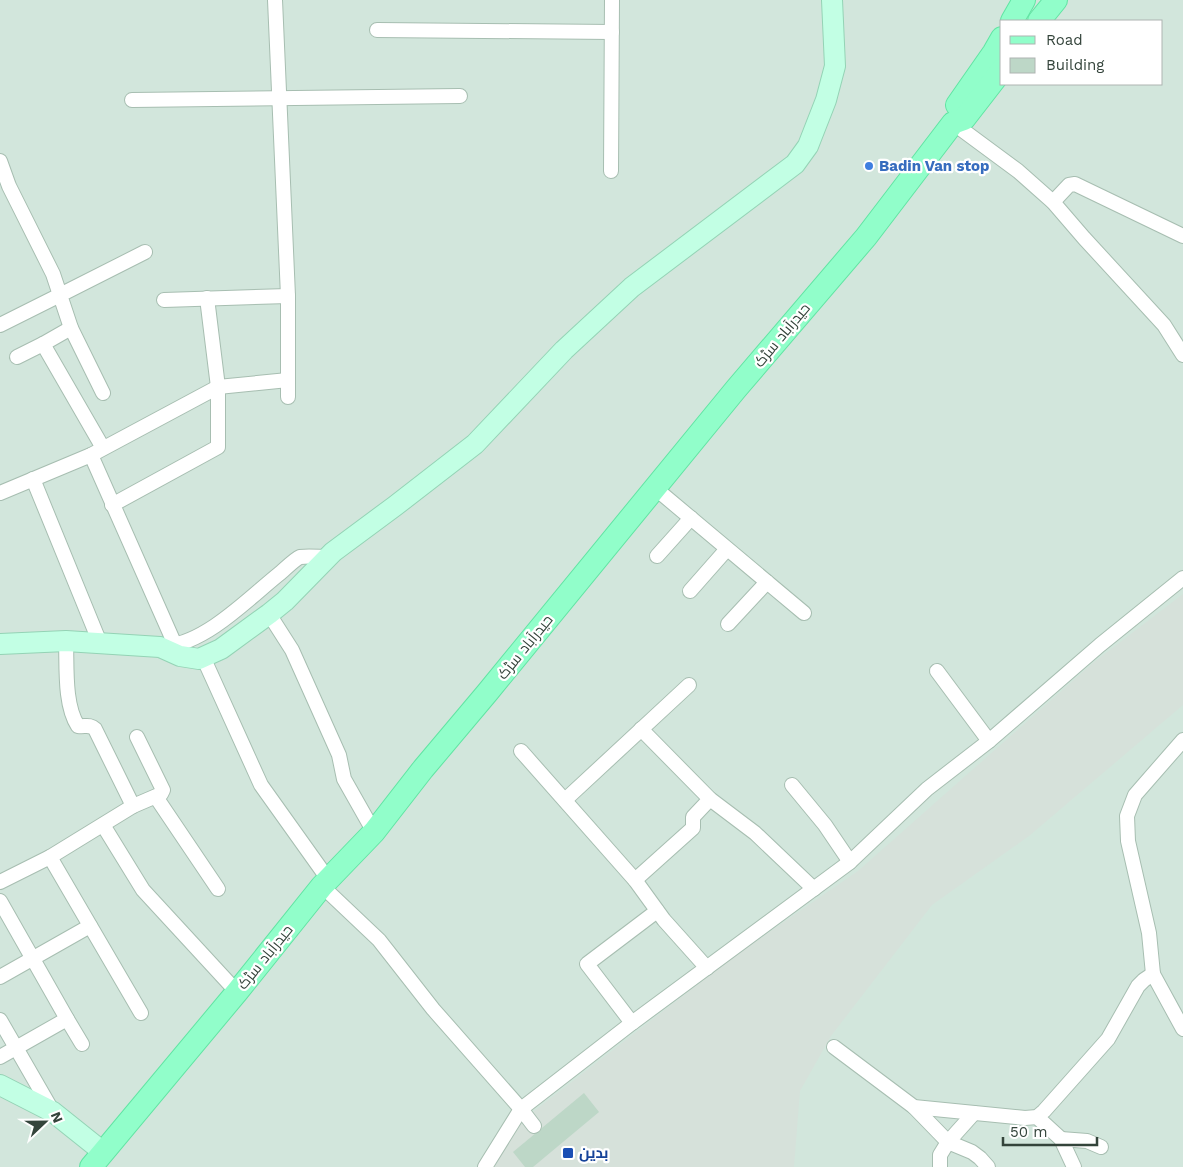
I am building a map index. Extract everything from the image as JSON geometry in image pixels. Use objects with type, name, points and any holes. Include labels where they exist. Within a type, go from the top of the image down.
[{"type":"main road","points":[[1013,20],[1024,0]]},
{"type":"main road","points":[[1040,20],[1056,0]]},
{"type":"main road","name":"حیدرآباد سڑک","points":[[953,123],[950,115],[1000,42]]},
{"type":"main road","name":"حیدرآباد سڑک","points":[[97,1159],[237,992],[325,883],[374,832],[423,769],[736,389],[866,237],[953,123],[964,119],[1000,73]]},
{"type":"street","points":[[275,0],[288,296],[288,397]]},
{"type":"street","points":[[610,170],[612,0]]},
{"type":"street","points":[[0,644],[66,641],[100,643],[172,649],[199,659],[221,649],[269,614],[285,601],[333,552],[475,444],[564,350],[632,286],[795,164],[808,146],[826,100],[835,66],[832,0]]},
{"type":"street","points":[[377,30],[612,32]]},
{"type":"street","points":[[132,100],[460,96]]},
{"type":"street","points":[[953,123],[1018,171],[1053,202],[1164,325],[1183,355]]},
{"type":"street","points":[[0,161],[5,186],[53,274],[71,328],[103,393]]},
{"type":"street","points":[[1053,202],[1069,185],[1075,184],[1183,236]]},
{"type":"street","points":[[0,325],[145,252]]},
{"type":"street","points":[[164,300],[288,296]]},
{"type":"street","points":[[112,505],[218,447],[218,387],[207,298]]},
{"type":"street","points":[[17,357],[71,328]]},
{"type":"street","points":[[43,344],[97,452],[112,505],[172,649]]},
{"type":"street","points":[[0,492],[97,452],[218,387],[288,380]]},
{"type":"street","points":[[33,479],[100,643]]},
{"type":"street","points":[[655,488],[804,613]]},
{"type":"street","points":[[657,556],[690,518]]},
{"type":"street","points":[[690,591],[727,549]]},
{"type":"street","points":[[172,649],[216,625],[299,557],[327,557]]},
{"type":"street","points":[[485,1167],[521,1109],[632,1023],[850,862],[927,789],[989,741],[1100,645],[1183,578]]},
{"type":"street","points":[[728,624],[767,582]]},
{"type":"street","points":[[269,614],[292,650],[339,755],[344,779],[374,832]]},
{"type":"street","points":[[66,641],[69,700],[74,720],[78,726],[88,725],[95,729],[133,806]]},
{"type":"street","points":[[203,657],[262,785],[325,883],[379,940],[433,1009],[534,1126]]},
{"type":"street","points":[[937,671],[989,741]]},
{"type":"street","points":[[565,800],[689,685]]},
{"type":"street","points":[[641,729],[710,799],[755,833],[814,889]]},
{"type":"street","points":[[0,882],[50,857],[133,806],[161,794],[163,790],[137,737]]},
{"type":"street","points":[[1183,740],[1135,795],[1127,816],[1128,841],[1149,933],[1153,974],[1183,1029]]},
{"type":"street","points":[[521,751],[635,880],[664,920],[707,968]]},
{"type":"street","points":[[792,785],[825,825],[850,862]]},
{"type":"street","points":[[156,797],[218,889]]},
{"type":"street","points":[[635,880],[693,828],[693,817],[710,799]]},
{"type":"street","points":[[103,825],[143,890],[237,992]]},
{"type":"street","points":[[50,857],[141,1013]]},
{"type":"street","points":[[0,901],[82,1044]]},
{"type":"street","points":[[632,1023],[588,964],[657,911]]},
{"type":"street","points":[[0,977],[90,926]]},
{"type":"street","points":[[914,1107],[1025,1118],[1037,1117],[1108,1039],[1138,986],[1153,974]]},
{"type":"street","points":[[0,1020],[53,1112],[97,1159]]},
{"type":"street","points":[[0,1057],[67,1020]]},
{"type":"street","points":[[834,1047],[914,1107],[948,1142],[972,1152],[988,1167]]},
{"type":"street","points":[[0,1085],[53,1112]]},
{"type":"street","points":[[940,1167],[940,1156],[948,1142],[974,1113]]},
{"type":"street","points":[[1037,1117],[1061,1139],[1074,1167]]},
{"type":"street","points":[[1061,1139],[1087,1141],[1101,1147]]},
{"type":"shaded area","name":"بدين","points":[[0,0],[1183,0],[1183,1167],[0,1167]]},
{"type":"shaded area","points":[[1183,594],[1183,705],[1029,836],[932,905],[831,1036],[800,1091],[794,1167],[481,1167],[520,1122],[733,957],[858,871],[1093,663]]},
{"type":"building","points":[[584,1093],[599,1112],[533,1167],[525,1167],[513,1152]]},
{"type":"place","name":"Badin Van stop","points":[[869,166]]},
{"type":"place","name":"بدين","points":[[568,1153]]}]
